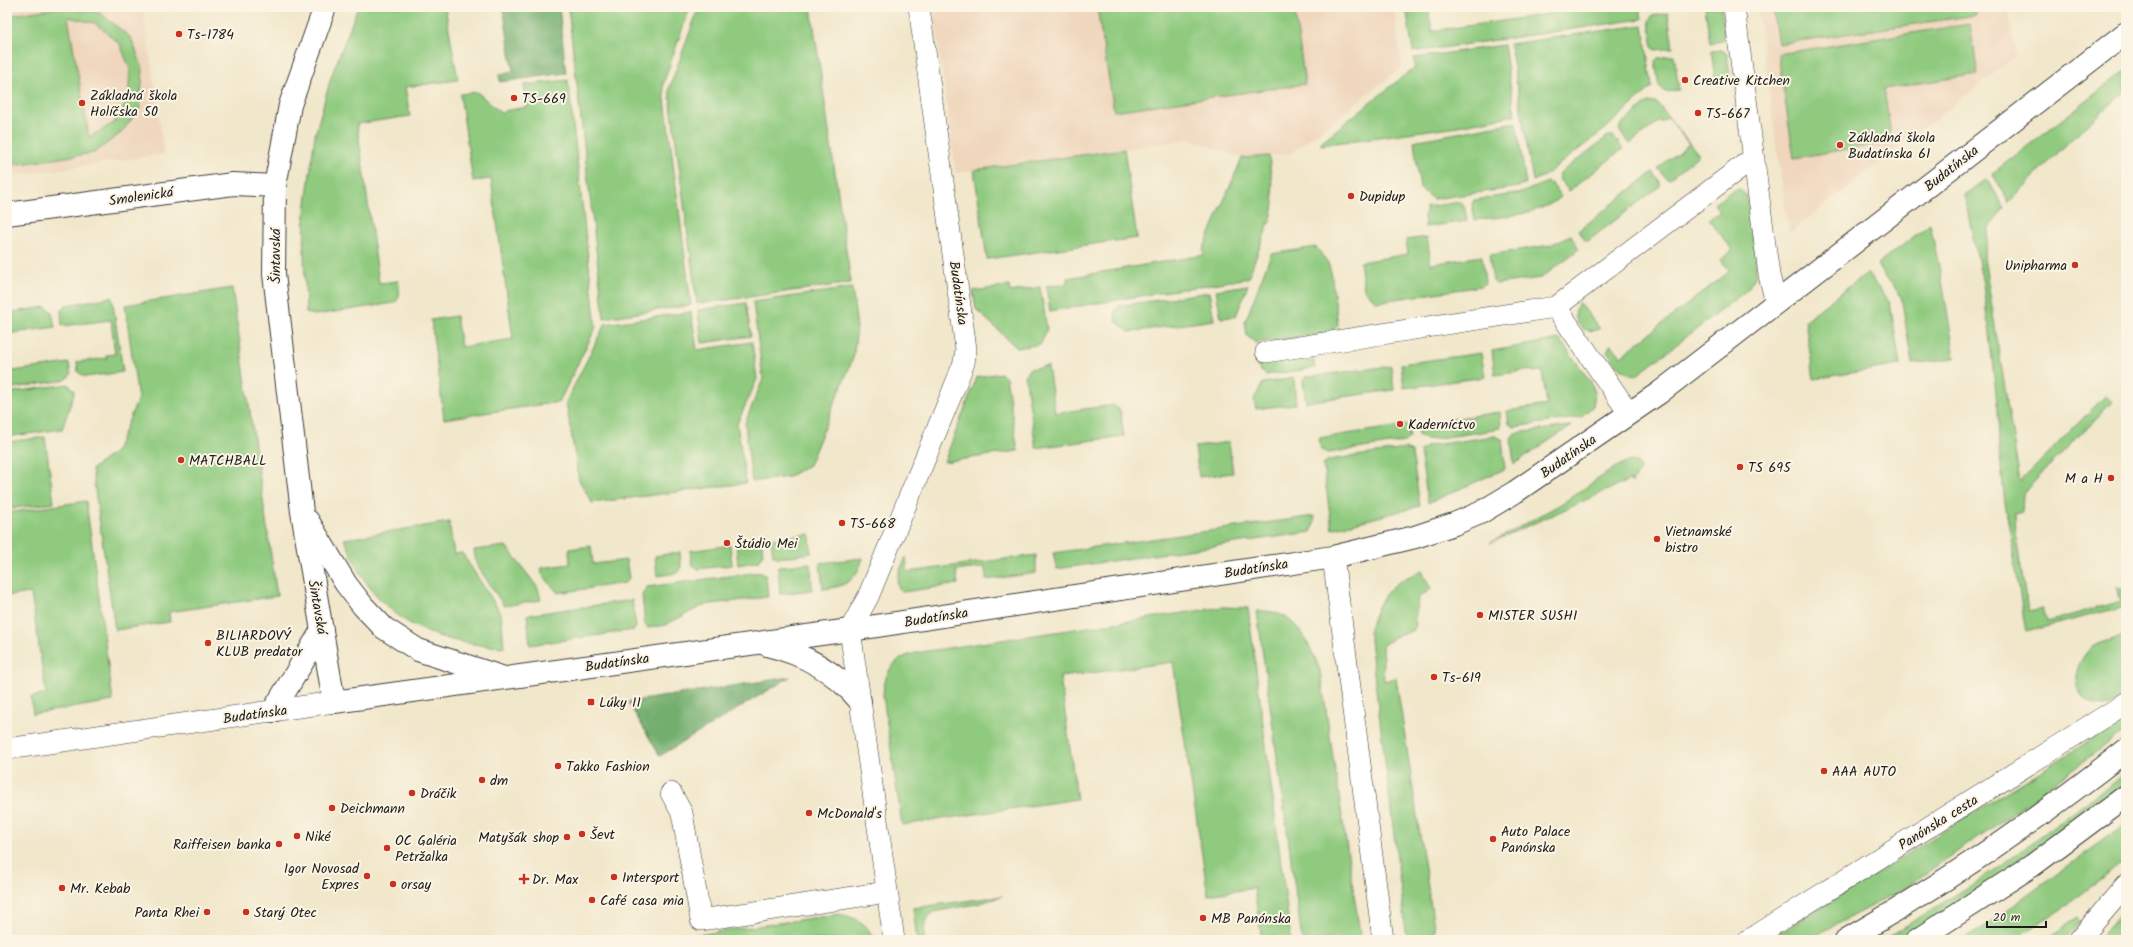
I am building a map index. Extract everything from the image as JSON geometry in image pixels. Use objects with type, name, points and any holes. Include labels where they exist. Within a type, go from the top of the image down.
[{"type":"street","name":"Šintavská","points":[[325,7],[290,105],[275,186],[274,274],[302,512],[334,702]]},
{"type":"street","name":"Budatínska","points":[[850,630],[868,597],[964,363],[966,349],[919,7]]},
{"type":"street","points":[[1734,7],[1769,275],[1776,303]]},
{"type":"street","name":"Budatínska","points":[[7,749],[850,630],[1333,557],[1415,537],[1467,519],[1527,484],[1659,393],[2126,34]]},
{"type":"street","points":[[1266,352],[1556,308],[1753,158]]},
{"type":"street","name":"Smolenická","points":[[7,214],[232,184],[275,186]]},
{"type":"street","points":[[1556,308],[1629,414]]},
{"type":"street","name":"Šintavská","points":[[302,512],[348,588],[375,620],[395,637]]},
{"type":"street","points":[[1333,557],[1383,940]]},
{"type":"street","points":[[273,711],[322,630]]},
{"type":"street","points":[[850,630],[894,940]]},
{"type":"street","name":"Budatínska","points":[[395,637],[431,655],[464,664],[504,678]]},
{"type":"street","points":[[758,642],[794,652],[810,659],[836,675],[860,701]]},
{"type":"street","name":"Panónska cesta","points":[[1749,940],[2126,703]]},
{"type":"street","points":[[1846,940],[1949,878],[2076,790],[2126,750]]},
{"type":"street","points":[[671,793],[682,813],[701,920],[887,892]]},
{"type":"street","points":[[1917,940],[2033,864],[2126,796]]},
{"type":"street","points":[[2079,940],[2126,885]]},
{"type":"shaded area","name":"Základná škola Holíčska 50","points":[[7,7],[143,7],[164,154],[7,177]]},
{"type":"shaded area","points":[[941,7],[1394,7],[1402,67],[1290,154],[1242,158],[1191,139],[956,173],[934,12]]},
{"type":"shaded area","name":"Základná škola Budatínska 61","points":[[1757,7],[2008,7],[2016,56],[1789,233]]},
{"type":"green space","points":[[62,7],[100,13],[131,38],[143,69],[140,108],[121,133],[94,153],[7,166],[7,16]],"holes":[[[68,17],[95,23],[120,44],[130,69],[128,99],[114,123],[89,137]]]},
{"type":"green space","points":[[358,7],[445,7],[458,80],[405,87],[410,116],[357,124],[379,283],[398,281],[399,296],[397,301],[394,303],[315,315],[306,313],[304,251],[305,211],[315,135],[331,77]]},
{"type":"green space","points":[[503,7],[559,7],[566,73],[500,82],[499,74],[513,72]]},
{"type":"green space","points":[[568,7],[690,7],[663,84],[691,305],[604,318]]},
{"type":"green space","points":[[699,7],[811,7],[851,283],[697,304],[669,89]]},
{"type":"green space","points":[[1097,7],[1294,7],[1305,84],[1114,111]]},
{"type":"green space","points":[[1406,7],[1428,7],[1432,31],[1557,13],[1556,7],[1640,7],[1642,19],[1413,52]]},
{"type":"green space","points":[[1705,7],[1721,7],[1725,36],[1721,41],[1710,43]]},
{"type":"green space","points":[[1772,7],[1975,7],[1976,15],[1778,44]]},
{"type":"green space","points":[[1668,13],[1673,48],[1656,50],[1653,48],[1649,21],[1652,16]]},
{"type":"green space","points":[[1970,24],[1978,74],[1884,89],[1892,142],[1794,158],[1778,54]]},
{"type":"green space","points":[[1643,25],[1652,87],[1604,130],[1544,176],[1533,181],[1510,44]]},
{"type":"green space","points":[[1504,45],[1515,115],[1458,126],[1321,145],[1321,142],[1415,67],[1414,58]]},
{"type":"green space","points":[[1722,50],[1727,54],[1731,83],[1716,85],[1711,51]]},
{"type":"green space","points":[[1674,55],[1679,90],[1666,92],[1659,86],[1655,61],[1658,58]]},
{"type":"green space","points":[[2126,70],[2126,91],[2081,130],[2009,202],[1993,175],[1994,172]]},
{"type":"green space","points":[[568,80],[596,327],[559,402],[444,419],[431,320],[456,316],[461,347],[513,339],[491,179],[473,181],[460,94],[477,92],[502,114],[504,111],[527,107],[524,85]]},
{"type":"green space","points":[[1648,102],[1657,103],[1699,155],[1670,178],[1666,178],[1658,168],[1689,144],[1668,117],[1661,122],[1659,121],[1630,144],[1619,130],[1620,126]]},
{"type":"green space","points":[[1516,122],[1526,184],[1519,187],[1433,199],[1420,189],[1414,141]]},
{"type":"green space","points":[[1608,136],[1613,136],[1623,149],[1569,191],[1559,179],[1559,174]]},
{"type":"green space","points":[[1124,149],[1137,238],[987,259],[974,170]]},
{"type":"green space","points":[[1269,156],[1274,204],[1272,215],[1248,278],[1050,311],[1046,286],[1067,284],[1067,278],[1204,255],[1203,250],[1242,158]]},
{"type":"green space","points":[[1653,172],[1660,182],[1660,186],[1588,241],[1584,240],[1578,231]]},
{"type":"green space","points":[[1986,179],[2004,208],[1989,229],[1984,258],[2020,482],[2106,395],[2112,402],[2023,493],[2022,512],[2015,514],[2016,538],[2028,611],[2043,608],[2047,622],[2121,601],[2117,587],[2126,589],[2126,606],[2026,632],[2005,503],[1999,449],[1998,410],[1983,284],[1964,195]]},
{"type":"green space","points":[[1547,182],[1552,184],[1561,197],[1552,203],[1531,212],[1475,220],[1472,204],[1474,200],[1521,193]]},
{"type":"green space","points":[[1739,189],[1747,196],[1756,260],[1756,275],[1747,290],[1636,376],[1627,372],[1616,363],[1607,351],[1611,344],[1621,356],[1730,271],[1721,260],[1732,250],[1709,219],[1720,212],[1714,204],[1730,192]]},
{"type":"green space","points":[[1460,202],[1464,205],[1467,221],[1425,227],[1424,215],[1426,212],[1426,207]]},
{"type":"green space","points":[[1930,224],[1942,281],[1955,358],[1912,364],[1901,296],[1877,265]]},
{"type":"green space","points":[[1571,235],[1579,249],[1541,278],[1496,284],[1493,281],[1489,255],[1550,245]]},
{"type":"green space","points":[[1427,237],[1431,264],[1482,256],[1485,283],[1482,286],[1376,302],[1364,289],[1360,262],[1408,254],[1406,240]]},
{"type":"green space","points":[[1316,247],[1328,263],[1331,272],[1338,325],[1329,333],[1256,343],[1247,336],[1245,322],[1271,254]]},
{"type":"green space","points":[[1867,273],[1890,303],[1900,365],[1814,379],[1805,320]]},
{"type":"green space","points":[[1248,285],[1236,316],[1221,318],[1216,290]]},
{"type":"green space","points":[[1009,286],[1010,292],[1040,287],[1047,329],[1041,344],[1017,348],[976,309],[973,291]]},
{"type":"green space","name":"MATCHBALL","points":[[232,288],[277,596],[169,612],[170,622],[115,630],[92,469],[116,451],[138,399],[125,305]]},
{"type":"green space","points":[[852,288],[857,328],[853,358],[809,465],[788,477],[752,482],[745,423],[763,379],[753,302]]},
{"type":"green space","points":[[1209,292],[1214,320],[1129,332],[1116,321],[1115,311],[1119,306]]},
{"type":"green space","points":[[112,297],[123,372],[85,377],[78,372],[77,362],[107,358],[106,355],[115,354],[111,320],[62,326],[61,311],[66,305]]},
{"type":"green space","points":[[1579,302],[1600,329],[1593,331],[1582,328],[1576,320],[1575,314]]},
{"type":"green space","points":[[746,303],[751,336],[702,343],[698,310]]},
{"type":"green space","points":[[46,307],[52,312],[55,327],[7,334],[7,313]]},
{"type":"green space","points":[[691,312],[697,350],[752,342],[757,379],[737,424],[746,483],[592,503],[579,480],[566,402],[605,324]]},
{"type":"green space","points":[[1559,339],[1591,382],[1595,393],[1593,406],[1582,417],[1514,427],[1509,424],[1507,411],[1547,405],[1542,371],[1533,372],[1532,370],[1495,375],[1492,351]]},
{"type":"green space","points":[[1481,353],[1485,377],[1404,388],[1401,364]]},
{"type":"green space","points":[[1312,355],[1315,368],[1266,375],[1261,371],[1259,363]]},
{"type":"green space","points":[[69,363],[71,374],[66,380],[7,389],[7,372]]},
{"type":"green space","points":[[1048,366],[1055,413],[1113,405],[1120,410],[1124,436],[1036,448],[1025,375],[1029,369]]},
{"type":"green space","points":[[1391,366],[1394,390],[1306,402],[1303,381],[1306,377]]},
{"type":"green space","points":[[1001,373],[1006,378],[1018,451],[944,462],[977,377]]},
{"type":"green space","points":[[1294,378],[1296,404],[1256,409],[1254,399],[1263,383]]},
{"type":"green space","points":[[68,384],[74,390],[74,394],[62,429],[7,437],[7,393]]},
{"type":"green space","points":[[1500,412],[1501,426],[1494,430],[1426,440],[1418,435],[1417,424]]},
{"type":"green space","points":[[1408,425],[1410,437],[1404,442],[1328,453],[1321,450],[1319,438]]},
{"type":"green space","points":[[1571,426],[1514,464],[1511,438],[1515,433]]},
{"type":"green space","points":[[1495,436],[1502,439],[1505,469],[1428,503],[1420,451],[1427,446]]},
{"type":"green space","points":[[45,437],[54,503],[7,509],[7,442]]},
{"type":"green space","points":[[1229,442],[1233,473],[1199,477],[1195,447]]},
{"type":"green space","points":[[1405,449],[1412,452],[1420,506],[1332,529],[1323,465],[1328,460]]},
{"type":"green space","points":[[1633,461],[1638,463],[1640,469],[1632,483],[1630,480],[1490,543],[1561,504],[1616,467],[1626,462]]},
{"type":"green space","points":[[86,501],[113,701],[33,714],[31,697],[46,694],[31,593],[7,596],[7,513]]},
{"type":"green space","points":[[1314,516],[1315,521],[1311,532],[1057,569],[1053,553]]},
{"type":"green space","points":[[449,522],[454,554],[462,553],[501,613],[504,647],[464,643],[446,638],[428,632],[396,614],[382,601],[364,580],[344,539]]},
{"type":"green space","points":[[810,534],[811,553],[779,558],[773,555],[771,539]]},
{"type":"green space","points":[[762,541],[763,555],[759,561],[738,565],[736,544]]},
{"type":"green space","points":[[730,545],[732,565],[698,569],[692,565],[690,551]]},
{"type":"green space","points":[[506,546],[538,588],[541,600],[504,606],[476,564],[474,550]]},
{"type":"green space","points":[[591,546],[593,564],[626,560],[629,578],[625,583],[558,593],[542,574],[541,568],[570,564],[569,549]]},
{"type":"green space","points":[[680,552],[681,567],[677,573],[657,576],[655,556]]},
{"type":"green space","points":[[1036,555],[1036,573],[986,580],[985,567],[956,571],[958,584],[903,592],[899,588],[897,580],[906,557],[908,572]]},
{"type":"green space","points":[[863,558],[857,572],[849,581],[838,587],[823,589],[820,563]]},
{"type":"green space","points":[[808,563],[811,565],[812,590],[780,594],[778,567]]},
{"type":"green space","points":[[1422,571],[1431,589],[1418,598],[1414,630],[1393,638],[1382,646],[1384,681],[1396,678],[1436,940],[1407,940],[1369,632],[1377,610],[1386,593],[1401,581]]},
{"type":"green space","points":[[760,572],[766,576],[768,597],[704,605],[665,625],[648,628],[645,625],[642,594],[647,587]]},
{"type":"green space","points":[[632,600],[636,627],[634,630],[530,645],[527,615]]},
{"type":"green space","points":[[1223,607],[1248,608],[1291,940],[1262,940],[1254,888],[1208,895],[1173,662],[1060,677],[1077,799],[902,825],[883,696],[886,679],[889,672],[898,661],[904,657],[921,652]]},
{"type":"green space","points":[[1257,611],[1279,614],[1289,619],[1306,640],[1320,671],[1361,940],[1302,940]]},
{"type":"green space","points":[[2126,636],[2126,695],[2110,705],[2104,706],[2092,703],[2082,695],[2077,684],[2076,674],[2080,662],[2085,654],[2094,646]]},
{"type":"green space","points":[[790,677],[660,756],[628,702]]},
{"type":"green space","points":[[2126,718],[2126,730],[2022,807],[1903,889],[1807,940],[1769,940]]},
{"type":"green space","points":[[2126,773],[2126,784],[2070,827],[1976,895],[1902,940],[1883,940],[1994,871]]},
{"type":"green space","points":[[2126,824],[2126,861],[2072,901],[2013,940],[1962,940],[1981,929]]},
{"type":"green space","points":[[1002,896],[981,903],[933,912],[925,922],[924,940],[917,940],[913,908]]},
{"type":"green space","points":[[2126,908],[2126,940],[2098,940]]},
{"type":"green space","points":[[839,914],[851,917],[861,922],[868,929],[874,940],[677,940],[689,936]]},
{"type":"green space","points":[[2078,918],[2081,922],[2065,940],[2044,940]]},
{"type":"place","name":"Ts-1784","points":[[179,34]]},
{"type":"place","name":"Creative Kitchen","points":[[1685,80]]},
{"type":"place","name":"TS-669","points":[[514,98]]},
{"type":"place","name":"Základná škola Holíčska 50","points":[[82,103]]},
{"type":"place","name":"TS-667","points":[[1698,113]]},
{"type":"place","name":"Základná škola Budatínska 61","points":[[1840,145]]},
{"type":"place","name":"Dupidup","points":[[1351,196]]},
{"type":"place","name":"Unipharma","points":[[2075,265]]},
{"type":"place","name":"Kaderníctvo","points":[[1400,424]]},
{"type":"place","name":"MATCHBALL","points":[[181,460]]},
{"type":"place","name":"TS 695","points":[[1740,467]]},
{"type":"place","name":"M a H","points":[[2111,478]]},
{"type":"place","name":"TS-668","points":[[842,523]]},
{"type":"place","name":"Vietnamské bistro","points":[[1657,539]]},
{"type":"place","name":"Štúdio Mei","points":[[727,543]]},
{"type":"place","name":"MISTER SUSHI","points":[[1480,615]]},
{"type":"place","name":"BILIARDOVÝ KLUB predator","points":[[208,643]]},
{"type":"place","name":"Ts-619","points":[[1434,677]]},
{"type":"place","name":"Lúky II","points":[[591,702]]},
{"type":"place","name":"Takko Fashion","points":[[558,766]]},
{"type":"place","name":"AAA AUTO","points":[[1824,771]]},
{"type":"place","name":"dm","points":[[482,780]]},
{"type":"place","name":"Dráčik","points":[[412,793]]},
{"type":"place","name":"Deichmann","points":[[332,808]]},
{"type":"place","name":"McDonald's","points":[[809,813]]},
{"type":"place","name":"Ševt","points":[[582,834]]},
{"type":"place","name":"Niké","points":[[297,836]]},
{"type":"place","name":"Matyšák shop","points":[[567,837]]},
{"type":"place","name":"Auto Palace Panónska","points":[[1493,839]]},
{"type":"place","name":"Raiffeisen banka","points":[[279,844]]},
{"type":"place","name":"OC Galéria Petržalka","points":[[387,848]]},
{"type":"place","name":"Igor Novosad Expres","points":[[367,876]]},
{"type":"place","name":"Intersport","points":[[614,877]]},
{"type":"place","name":"Dr. Max","points":[[524,879]]},
{"type":"place","name":"orsay","points":[[393,884]]},
{"type":"place","name":"Mr. Kebab","points":[[62,888]]},
{"type":"place","name":"Café casa mia","points":[[592,900]]},
{"type":"place","name":"Panta Rhei","points":[[207,912]]},
{"type":"place","name":"Starý Otec","points":[[246,912]]},
{"type":"place","name":"MB Panónska","points":[[1203,918]]}]
